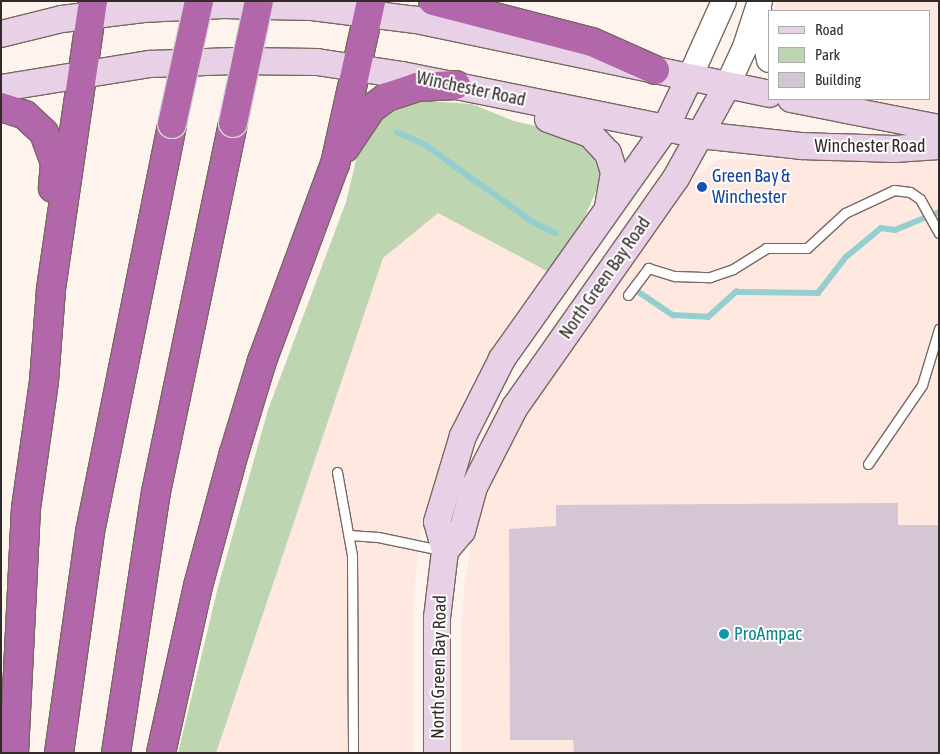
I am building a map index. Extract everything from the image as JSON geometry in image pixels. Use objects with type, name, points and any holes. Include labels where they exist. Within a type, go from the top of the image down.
[{"type":"highway","points":[[59,753],[91,522],[199,1]]},
{"type":"highway","points":[[116,753],[156,492],[259,1]]},
{"type":"highway","points":[[433,1],[592,42],[655,70]]},
{"type":"highway","points":[[161,753],[198,586],[234,453],[262,361],[335,164],[370,7]]},
{"type":"highway","points":[[51,289],[92,8]]},
{"type":"highway","points":[[335,164],[357,127],[371,109],[386,97],[417,87],[462,86]]},
{"type":"highway","points":[[1,107],[25,115],[34,121],[44,133],[52,153],[51,289],[44,381],[26,508],[14,753]]},
{"type":"main road","points":[[1,34],[92,8],[223,5],[370,7],[416,20],[655,70],[689,79],[768,94]]},
{"type":"main road","name":"Winchester Road","points":[[1,88],[84,72],[150,64],[234,60],[317,62],[358,67],[462,86],[700,135],[802,146],[894,150],[939,146]]},
{"type":"main road","name":"North Green Bay Road","points":[[437,753],[437,618],[445,551],[437,522],[447,482],[481,396],[507,352],[605,217],[665,129],[689,79]]},
{"type":"main road","points":[[462,86],[497,102],[581,130],[602,144],[608,153],[614,173],[605,217]]},
{"type":"main road","name":"North Green Bay Road","points":[[445,551],[462,531],[474,487],[514,407],[676,178],[726,86]]},
{"type":"main road","points":[[805,100],[939,128]]},
{"type":"street","name":"North Green Bay Road","points":[[689,79],[724,1]]},
{"type":"street","name":"North Green Bay Road","points":[[726,86],[759,5]]},
{"type":"street","points":[[759,5],[768,54]]},
{"type":"lane","points":[[628,295],[648,268],[674,276],[710,277],[733,270],[766,248],[807,248],[845,213],[894,190],[910,192],[920,199],[939,233]]},
{"type":"lane","points":[[868,464],[922,385],[939,329]]},
{"type":"lane","points":[[337,472],[352,555],[353,753]]},
{"type":"lane","points":[[349,535],[388,538],[445,551]]},
{"type":"shaded area","points":[[776,1],[939,1],[939,112],[863,100],[930,100],[930,10],[774,10]]},
{"type":"shaded area","points":[[720,159],[939,162],[939,753],[461,753],[461,629],[465,579],[474,527],[500,462],[526,414],[694,177]]},
{"type":"shaded area","points":[[395,170],[559,252],[513,316],[466,391],[422,517],[413,605],[413,753],[215,753]]},
{"type":"green space","points":[[427,101],[472,104],[514,121],[574,135],[592,153],[600,172],[598,187],[578,232],[549,272],[438,213],[383,258],[216,753],[178,753],[218,587],[268,410],[346,202],[356,160],[355,149],[386,110]]},
{"type":"building","name":"ProAmpac","points":[[898,503],[898,525],[939,525],[939,753],[574,753],[573,740],[510,740],[509,529],[556,526],[556,505]]},
{"type":"waterway","points":[[397,132],[424,144],[533,222],[556,233]]},
{"type":"waterway","points":[[636,290],[673,315],[708,317],[736,292],[818,293],[846,257],[881,228],[895,230],[939,212]]},
{"type":"place","name":"Green Bay & Winchester","points":[[702,187]]},
{"type":"place","name":"ProAmpac","points":[[724,634]]}]
